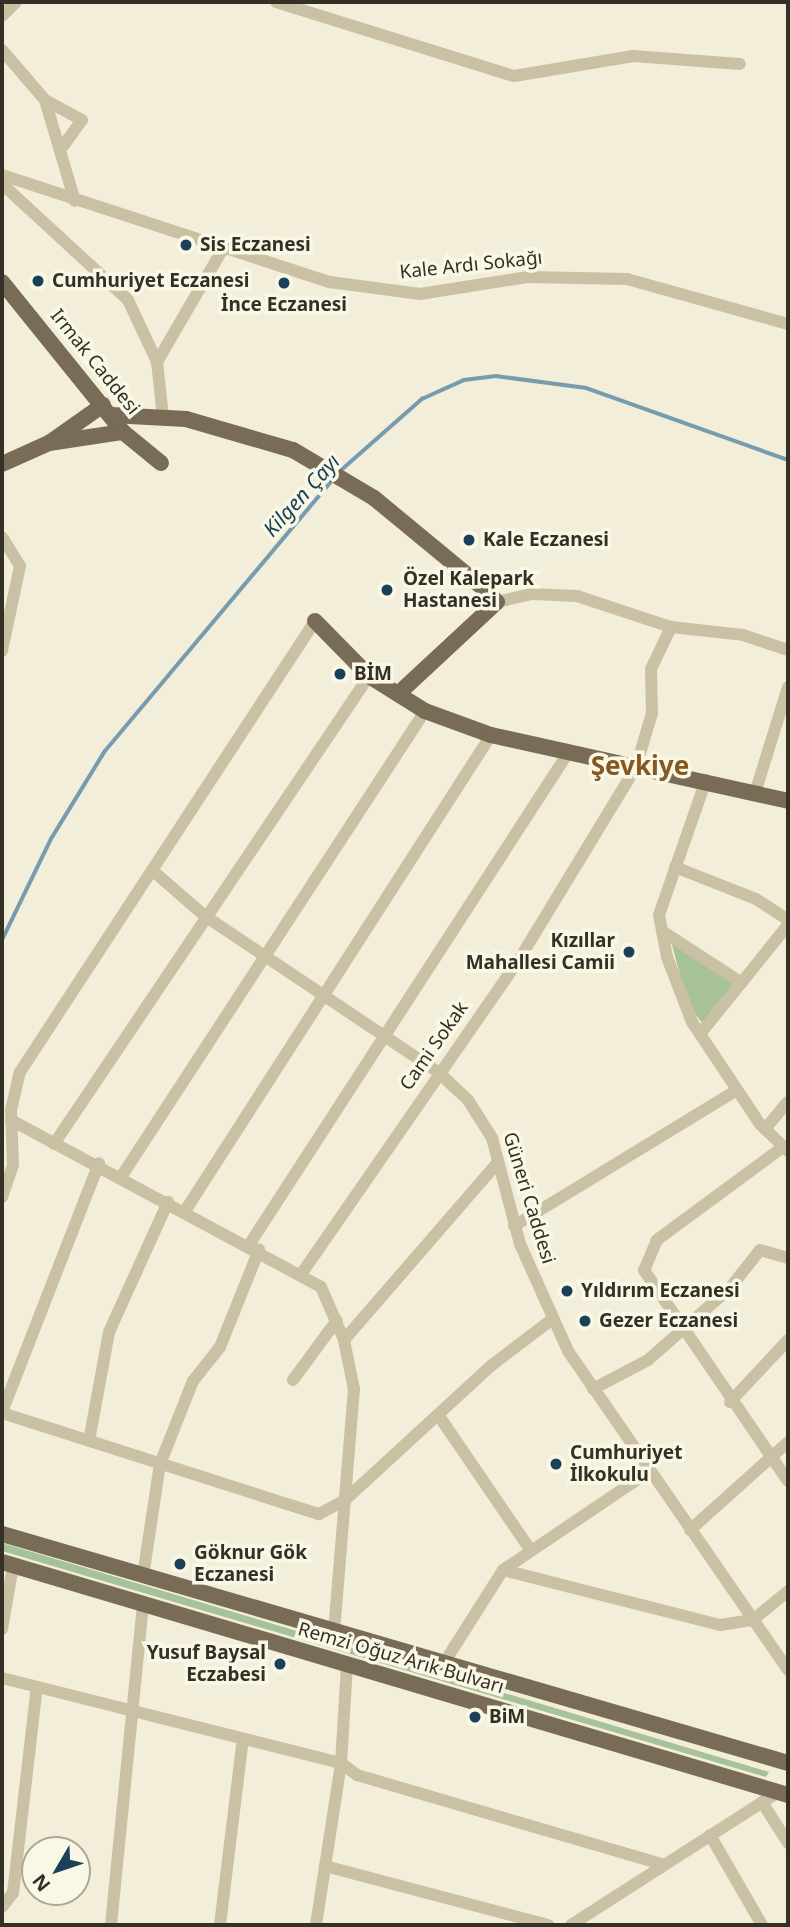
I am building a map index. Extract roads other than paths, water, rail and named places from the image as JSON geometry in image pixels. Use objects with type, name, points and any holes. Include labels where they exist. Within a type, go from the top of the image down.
[{"type":"main road","name":"Irmak Caddesi","points":[[2,282],[123,432],[161,463]]},
{"type":"main road","points":[[2,464],[50,443],[107,410],[163,417],[293,450],[374,498],[497,602],[398,694]]},
{"type":"main road","points":[[50,443],[123,432]]},
{"type":"main road","points":[[315,621],[369,676],[425,711],[491,735],[706,780],[788,801]]},
{"type":"main road","name":"Remzi Oğuz Arık Bulvarı","points":[[2,1534],[788,1763]]},
{"type":"main road","name":"Remzi Oğuz Arık Bulvarı","points":[[7,1564],[783,1793]]},
{"type":"street","points":[[2,16],[16,2]]},
{"type":"street","points":[[276,2],[514,76],[633,56],[740,64]]},
{"type":"street","points":[[2,50],[45,100],[63,146],[75,201]]},
{"type":"street","points":[[45,100],[82,120],[63,146]]},
{"type":"street","name":"Kale Ardı Sokağı","points":[[2,175],[330,282],[392,293],[527,277],[627,279],[788,324]]},
{"type":"street","points":[[2,184],[118,286],[157,362],[163,417]]},
{"type":"street","points":[[157,362],[224,247]]},
{"type":"street","points":[[2,537],[20,566],[2,651]]},
{"type":"street","points":[[497,602],[531,594],[577,596],[671,627],[743,635],[788,650]]},
{"type":"street","points":[[2,1197],[13,1165],[11,1120],[20,1072],[315,621]]},
{"type":"street","name":"Cami Sokak","points":[[302,1273],[438,1072],[520,958],[636,767],[652,713],[651,669],[671,627]]},
{"type":"street","points":[[54,1143],[369,676]]},
{"type":"street","points":[[755,793],[788,687]]},
{"type":"street","points":[[121,1177],[425,711]]},
{"type":"street","points":[[185,1211],[319,995],[491,735]]},
{"type":"street","points":[[143,1576],[160,1464],[193,1381],[220,1348],[254,1247],[382,1037],[568,753]]},
{"type":"street","points":[[706,780],[659,915],[662,931],[676,985],[700,1034],[765,1129],[786,1149],[648,1253],[644,1270],[730,1402],[788,1481]]},
{"type":"street","points":[[675,867],[756,899],[788,920]]},
{"type":"street","name":"Güneri Caddesi","points":[[152,870],[205,916],[319,995],[438,1072],[480,1115],[498,1162],[514,1226],[551,1320],[593,1389],[788,1670]]},
{"type":"street","points":[[700,1034],[788,925]]},
{"type":"street","points":[[662,931],[742,983]]},
{"type":"street","points":[[514,1226],[737,1090]]},
{"type":"street","points":[[765,1129],[788,1102]]},
{"type":"street","points":[[11,1120],[99,1163],[302,1273],[321,1287],[344,1340],[354,1389],[334,1631]]},
{"type":"street","points":[[344,1340],[498,1162]]},
{"type":"street","points":[[99,1163],[2,1412],[318,1514],[345,1500],[551,1320]]},
{"type":"street","points":[[89,1441],[109,1332],[168,1202]]},
{"type":"street","points":[[593,1389],[648,1360],[730,1287],[760,1250],[788,1258]]},
{"type":"street","points":[[293,1380],[337,1320]]},
{"type":"street","points":[[730,1402],[788,1339]]},
{"type":"street","points":[[439,1416],[531,1551]]},
{"type":"street","points":[[690,1530],[788,1441]]},
{"type":"street","points":[[444,1663],[503,1570],[650,1471]]},
{"type":"street","points":[[2,1629],[7,1564]]},
{"type":"street","points":[[503,1570],[720,1625],[753,1620],[788,1591]]},
{"type":"street","points":[[111,1925],[130,1710],[143,1604]]},
{"type":"street","points":[[316,1925],[341,1763],[347,1664]]},
{"type":"street","points":[[2,1678],[341,1763],[357,1775],[664,1865]]},
{"type":"street","points":[[2,1907],[13,1893],[37,1687]]},
{"type":"street","points":[[220,1925],[243,1739]]},
{"type":"street","points":[[571,1925],[762,1802],[783,1793]]},
{"type":"street","points":[[762,1802],[788,1843]]},
{"type":"street","points":[[710,1835],[760,1924]]},
{"type":"street","points":[[325,1866],[548,1925]]},
{"type":"waterway","name":"Kilgen Çayı","points":[[339,472],[422,399],[464,380],[496,376],[586,388],[788,460]]},
{"type":"waterway","name":"Kilgen Çayı","points":[[2,940],[51,839],[105,751],[332,480]]},
{"type":"place","name":"Sis Eczanesi","points":[[186,245]]},
{"type":"place","name":"Cumhuriyet Eczanesi","points":[[38,281]]},
{"type":"place","name":"İnce Eczanesi","points":[[284,283]]},
{"type":"place","name":"Kale Eczanesi","points":[[469,540]]},
{"type":"place","name":"Özel Kalepark Hastanesi","points":[[387,590]]},
{"type":"place","name":"BİM","points":[[340,674]]},
{"type":"place","name":"Kızıllar Mahallesi Camii","points":[[629,952]]},
{"type":"place","name":"Yıldırım Eczanesi","points":[[567,1291]]},
{"type":"place","name":"Gezer Eczanesi","points":[[585,1321]]},
{"type":"place","name":"Cumhuriyet İlkokulu","points":[[556,1464]]},
{"type":"place","name":"Göknur Gök Eczanesi","points":[[180,1564]]},
{"type":"place","name":"Yusuf Baysal Eczabesi","points":[[280,1664]]},
{"type":"place","name":"BiM","points":[[475,1717]]},
{"type":"district","name":"Şevkiye","points":[[640,766]]}]
